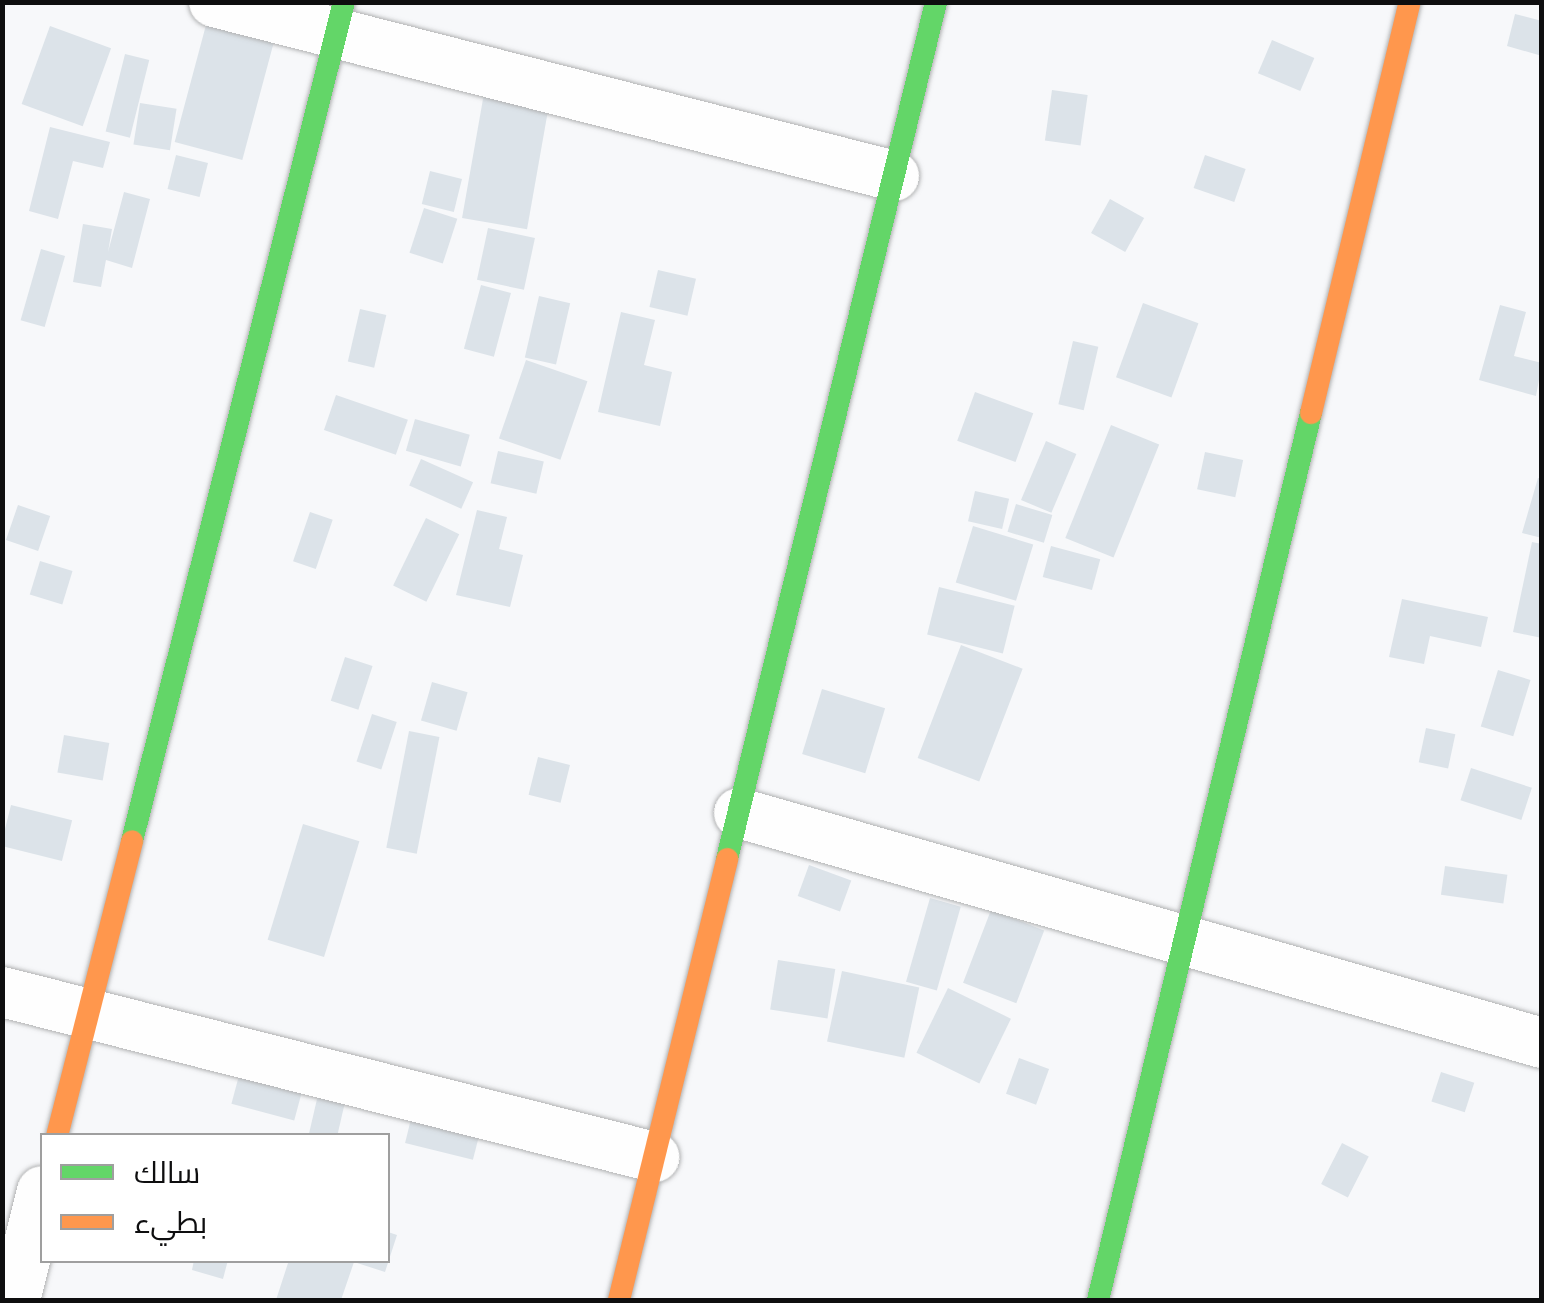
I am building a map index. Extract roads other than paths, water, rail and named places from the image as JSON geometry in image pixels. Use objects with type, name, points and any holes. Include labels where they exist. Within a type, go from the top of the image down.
[{"type":"street","points":[[214,2],[340,19],[894,176]]},
{"type":"street","points":[[618,1300],[936,2]]},
{"type":"street","points":[[1098,1300],[1410,2]]},
{"type":"street","points":[[58,1133],[340,19]]},
{"type":"street","points":[[738,813],[1542,1043]]},
{"type":"street","points":[[2,992],[654,1157]]},
{"type":"street","points":[[15,1300],[40,1199]]}]
